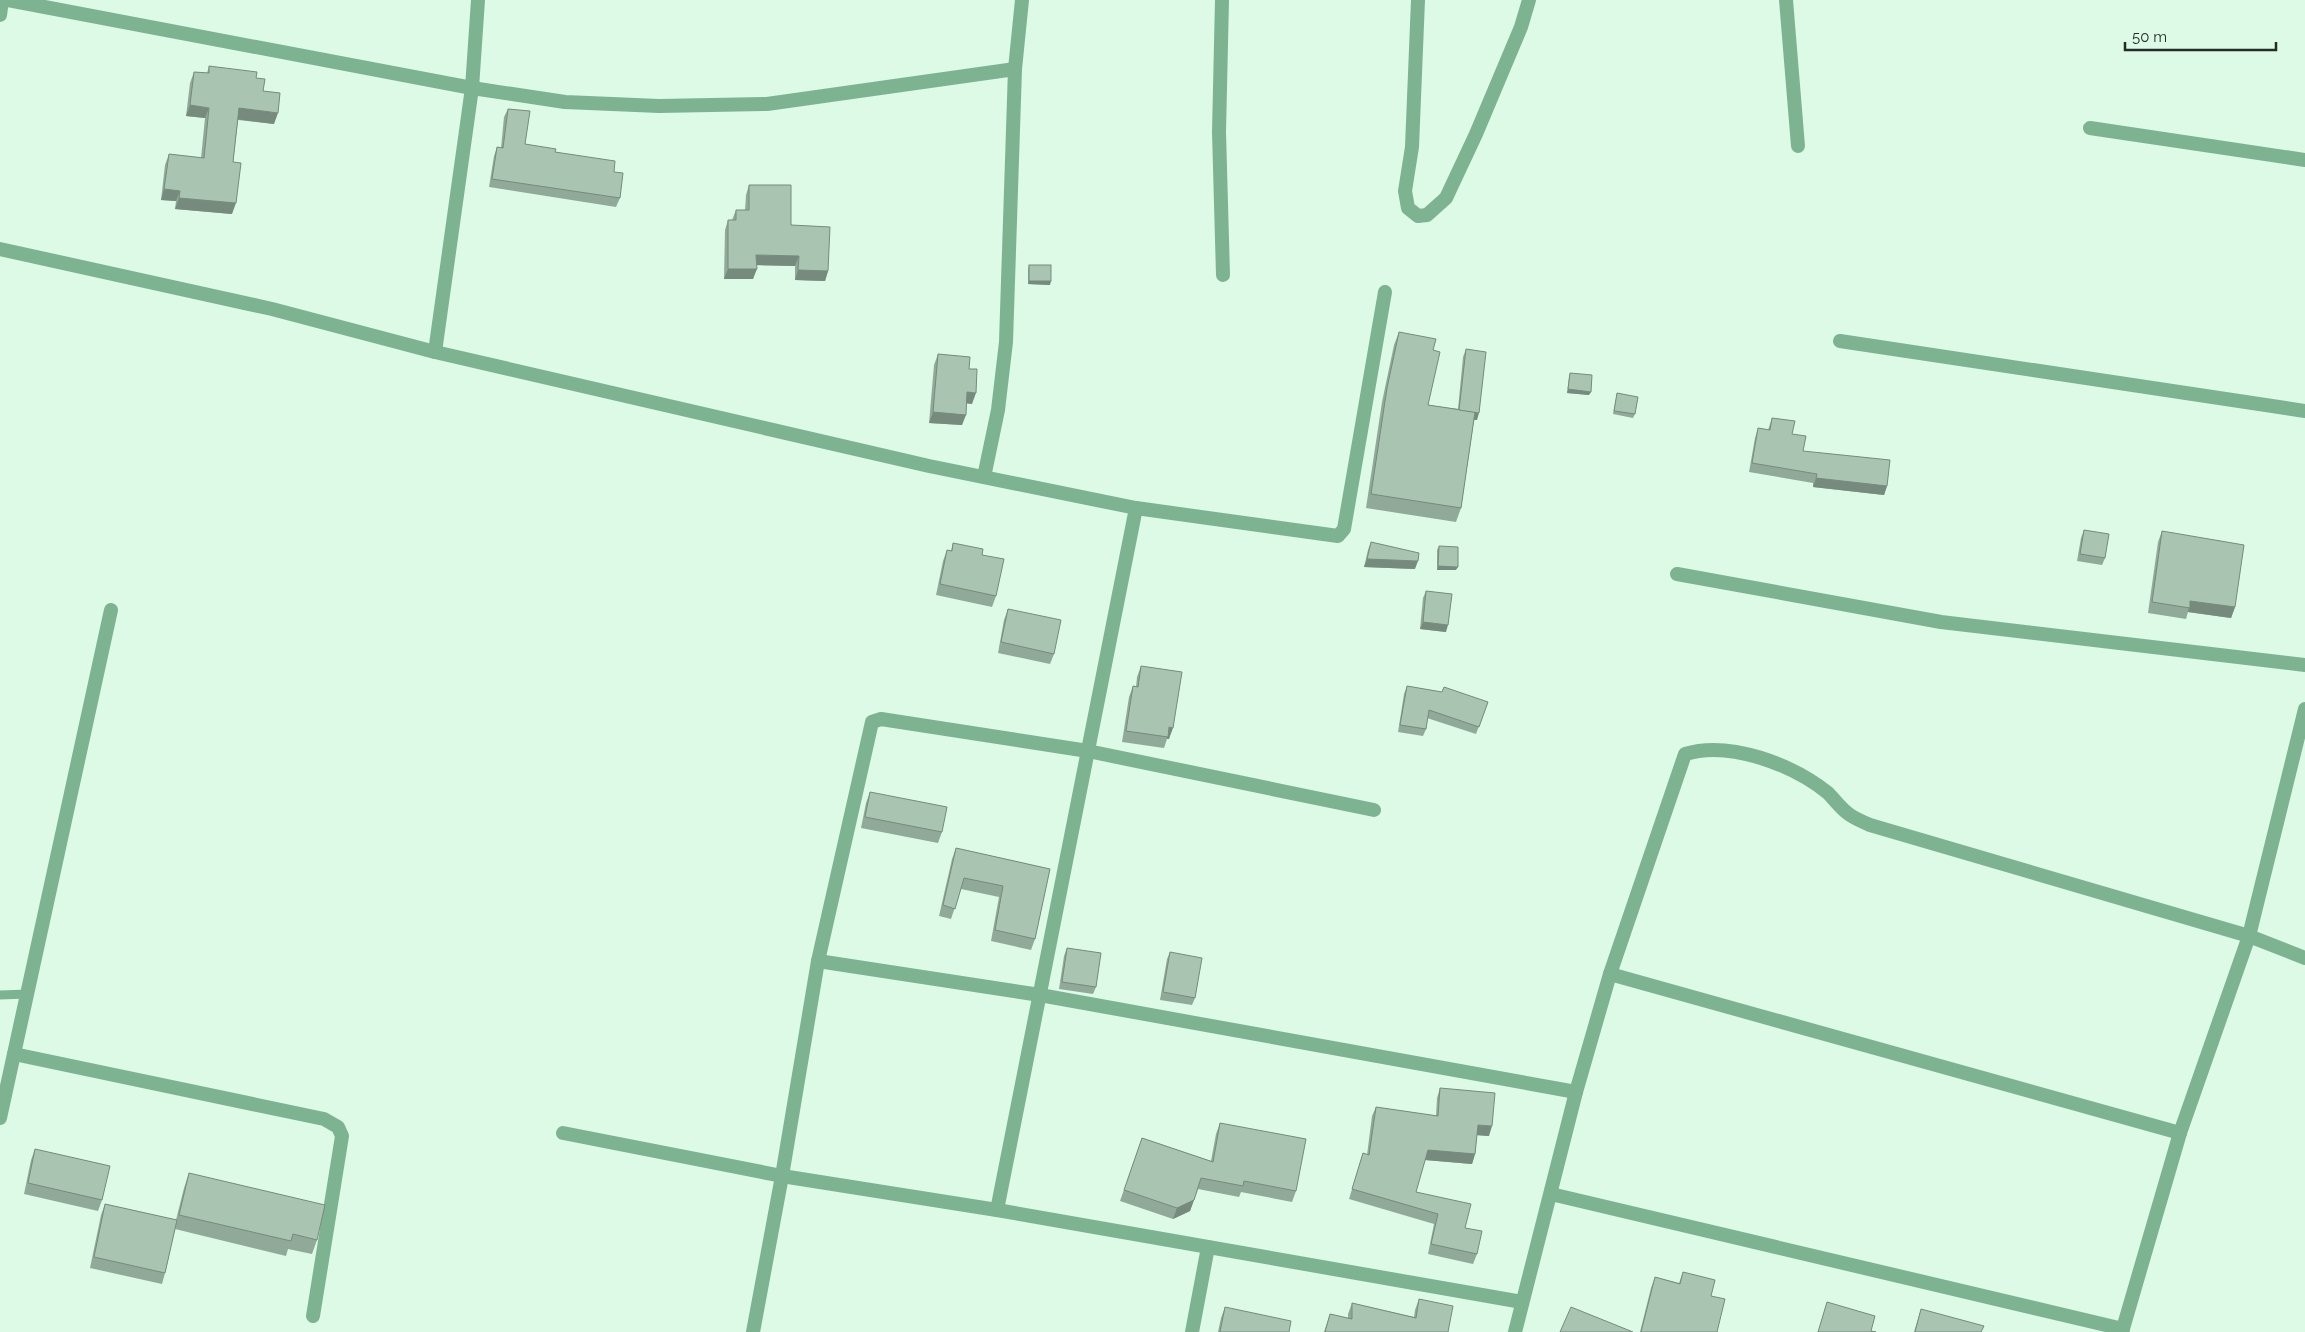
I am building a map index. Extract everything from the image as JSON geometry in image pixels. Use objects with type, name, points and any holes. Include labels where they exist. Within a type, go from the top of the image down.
[{"type":"street","points":[[0,15],[2,0]]},
{"type":"street","points":[[8,0],[472,88],[565,102],[659,106],[766,104],[1015,69]]},
{"type":"street","points":[[435,352],[472,88],[478,0]]},
{"type":"street","points":[[984,477],[998,410],[1006,342],[1015,69],[1022,0]]},
{"type":"street","points":[[1222,0],[1219,132],[1223,275]]},
{"type":"street","points":[[1418,0],[1412,147],[1405,191],[1408,208],[1418,216],[1427,215],[1446,198],[1521,27],[1529,0]]},
{"type":"street","points":[[1786,0],[1798,146]]},
{"type":"street","points":[[2090,128],[2305,160]]},
{"type":"street","points":[[0,249],[272,309],[435,352],[984,477],[1136,508],[1334,536],[1342,534],[1344,529],[1385,292]]},
{"type":"street","points":[[1840,341],[2305,411]]},
{"type":"street","points":[[997,1210],[1136,508]]},
{"type":"street","points":[[1677,574],[1941,622],[2305,665]]},
{"type":"street","points":[[0,1118],[111,610]]},
{"type":"street","points":[[1551,1194],[2123,1331],[2180,1133],[2249,936],[2305,709]]},
{"type":"street","points":[[753,1332],[782,1176],[818,961],[872,722],[881,719],[1088,751],[1374,810]]},
{"type":"street","points":[[1515,1332],[1576,1092],[1610,974],[1685,754],[1712,749],[1744,754],[1790,768],[1828,793],[1849,814],[1870,825],[2249,936],[2305,958]]},
{"type":"street","points":[[818,961],[1040,995],[1576,1092]]},
{"type":"street","points":[[1610,974],[2180,1133]]},
{"type":"street","points":[[14,1054],[324,1119],[338,1127],[342,1136],[314,1316]]},
{"type":"street","points":[[563,1133],[782,1176],[997,1210],[1522,1302]]},
{"type":"street","points":[[1192,1332],[1208,1247]]},
{"type":"lane","points":[[0,995],[28,994]]},
{"type":"building","points":[[209,66],[257,72],[256,78],[265,79],[263,91],[280,93],[278,113],[239,108],[233,162],[241,163],[236,203],[179,198],[180,191],[164,189],[169,154],[204,158],[209,108],[190,105],[194,72],[209,73]]},
{"type":"building","points":[[508,109],[530,111],[525,144],[556,149],[555,152],[615,161],[614,172],[623,173],[620,198],[492,179],[497,147],[503,148]]},
{"type":"building","points":[[749,185],[791,185],[791,225],[830,227],[828,271],[798,270],[799,256],[756,255],[757,269],[728,269],[728,220],[736,220],[736,210],[749,210]]},
{"type":"building","points":[[1029,265],[1051,265],[1051,281],[1029,281]]},
{"type":"building","points":[[1399,332],[1436,339],[1433,350],[1440,352],[1428,405],[1475,412],[1461,508],[1371,494],[1387,388]]},
{"type":"building","points":[[1466,349],[1486,352],[1479,413],[1459,410]]},
{"type":"building","points":[[938,354],[970,357],[969,369],[977,369],[976,393],[967,392],[966,415],[933,412]]},
{"type":"building","points":[[1570,373],[1592,375],[1591,392],[1568,389]]},
{"type":"building","points":[[1617,393],[1638,397],[1635,414],[1614,411]]},
{"type":"building","points":[[1772,418],[1795,421],[1792,434],[1806,436],[1803,451],[1890,460],[1887,486],[1816,478],[1817,474],[1752,463],[1758,428],[1770,430]]},
{"type":"building","points":[[2084,530],[2109,534],[2105,558],[2080,554]]},
{"type":"building","points":[[2162,531],[2244,545],[2235,607],[2190,601],[2190,608],[2152,602]]},
{"type":"building","points":[[1371,542],[1419,553],[1418,561],[1367,559]]},
{"type":"building","points":[[953,543],[983,549],[982,555],[1004,559],[996,596],[940,584],[947,550],[952,551]]},
{"type":"building","points":[[1439,546],[1458,547],[1458,567],[1438,566]]},
{"type":"building","points":[[1426,591],[1452,594],[1448,625],[1423,622]]},
{"type":"building","points":[[1008,609],[1061,620],[1054,654],[1001,642]]},
{"type":"building","points":[[1141,666],[1182,672],[1173,728],[1169,727],[1168,737],[1126,731],[1133,686],[1138,687]]},
{"type":"building","points":[[1407,686],[1442,692],[1444,687],[1488,702],[1479,727],[1429,710],[1426,729],[1400,725]]},
{"type":"building","points":[[870,792],[947,807],[942,832],[865,817]]},
{"type":"building","points":[[956,848],[1050,869],[1035,939],[995,930],[1003,886],[964,878],[955,909],[943,905]]},
{"type":"building","points":[[1067,948],[1101,953],[1096,987],[1062,982]]},
{"type":"building","points":[[1170,952],[1202,958],[1195,998],[1163,992]]},
{"type":"building","points":[[1440,1088],[1495,1093],[1492,1126],[1478,1125],[1475,1154],[1428,1150],[1416,1192],[1471,1204],[1465,1228],[1482,1231],[1477,1254],[1431,1244],[1438,1214],[1352,1189],[1363,1153],[1369,1155],[1376,1107],[1438,1116]]},
{"type":"building","points":[[1220,1123],[1306,1139],[1296,1191],[1244,1181],[1243,1186],[1201,1178],[1194,1200],[1177,1208],[1124,1190],[1142,1138],[1213,1162]]},
{"type":"building","points":[[35,1149],[110,1166],[102,1200],[28,1183]]},
{"type":"building","points":[[189,1173],[325,1205],[317,1240],[293,1234],[291,1241],[179,1215]]},
{"type":"building","points":[[105,1204],[177,1220],[165,1273],[94,1257]]},
{"type":"building","points":[[1683,1272],[1715,1280],[1711,1296],[1725,1299],[1717,1332],[1641,1332],[1655,1277],[1680,1284]]},
{"type":"building","points":[[1419,1299],[1453,1306],[1448,1332],[1325,1332],[1330,1314],[1352,1319],[1352,1303],[1416,1318]]},
{"type":"building","points":[[1827,1302],[1875,1316],[1871,1331],[1876,1332],[1818,1332]]},
{"type":"building","points":[[1225,1307],[1291,1321],[1289,1332],[1220,1332]]},
{"type":"building","points":[[1571,1307],[1633,1332],[1560,1332]]},
{"type":"building","points":[[1921,1309],[1984,1326],[1981,1332],[1915,1332]]}]
